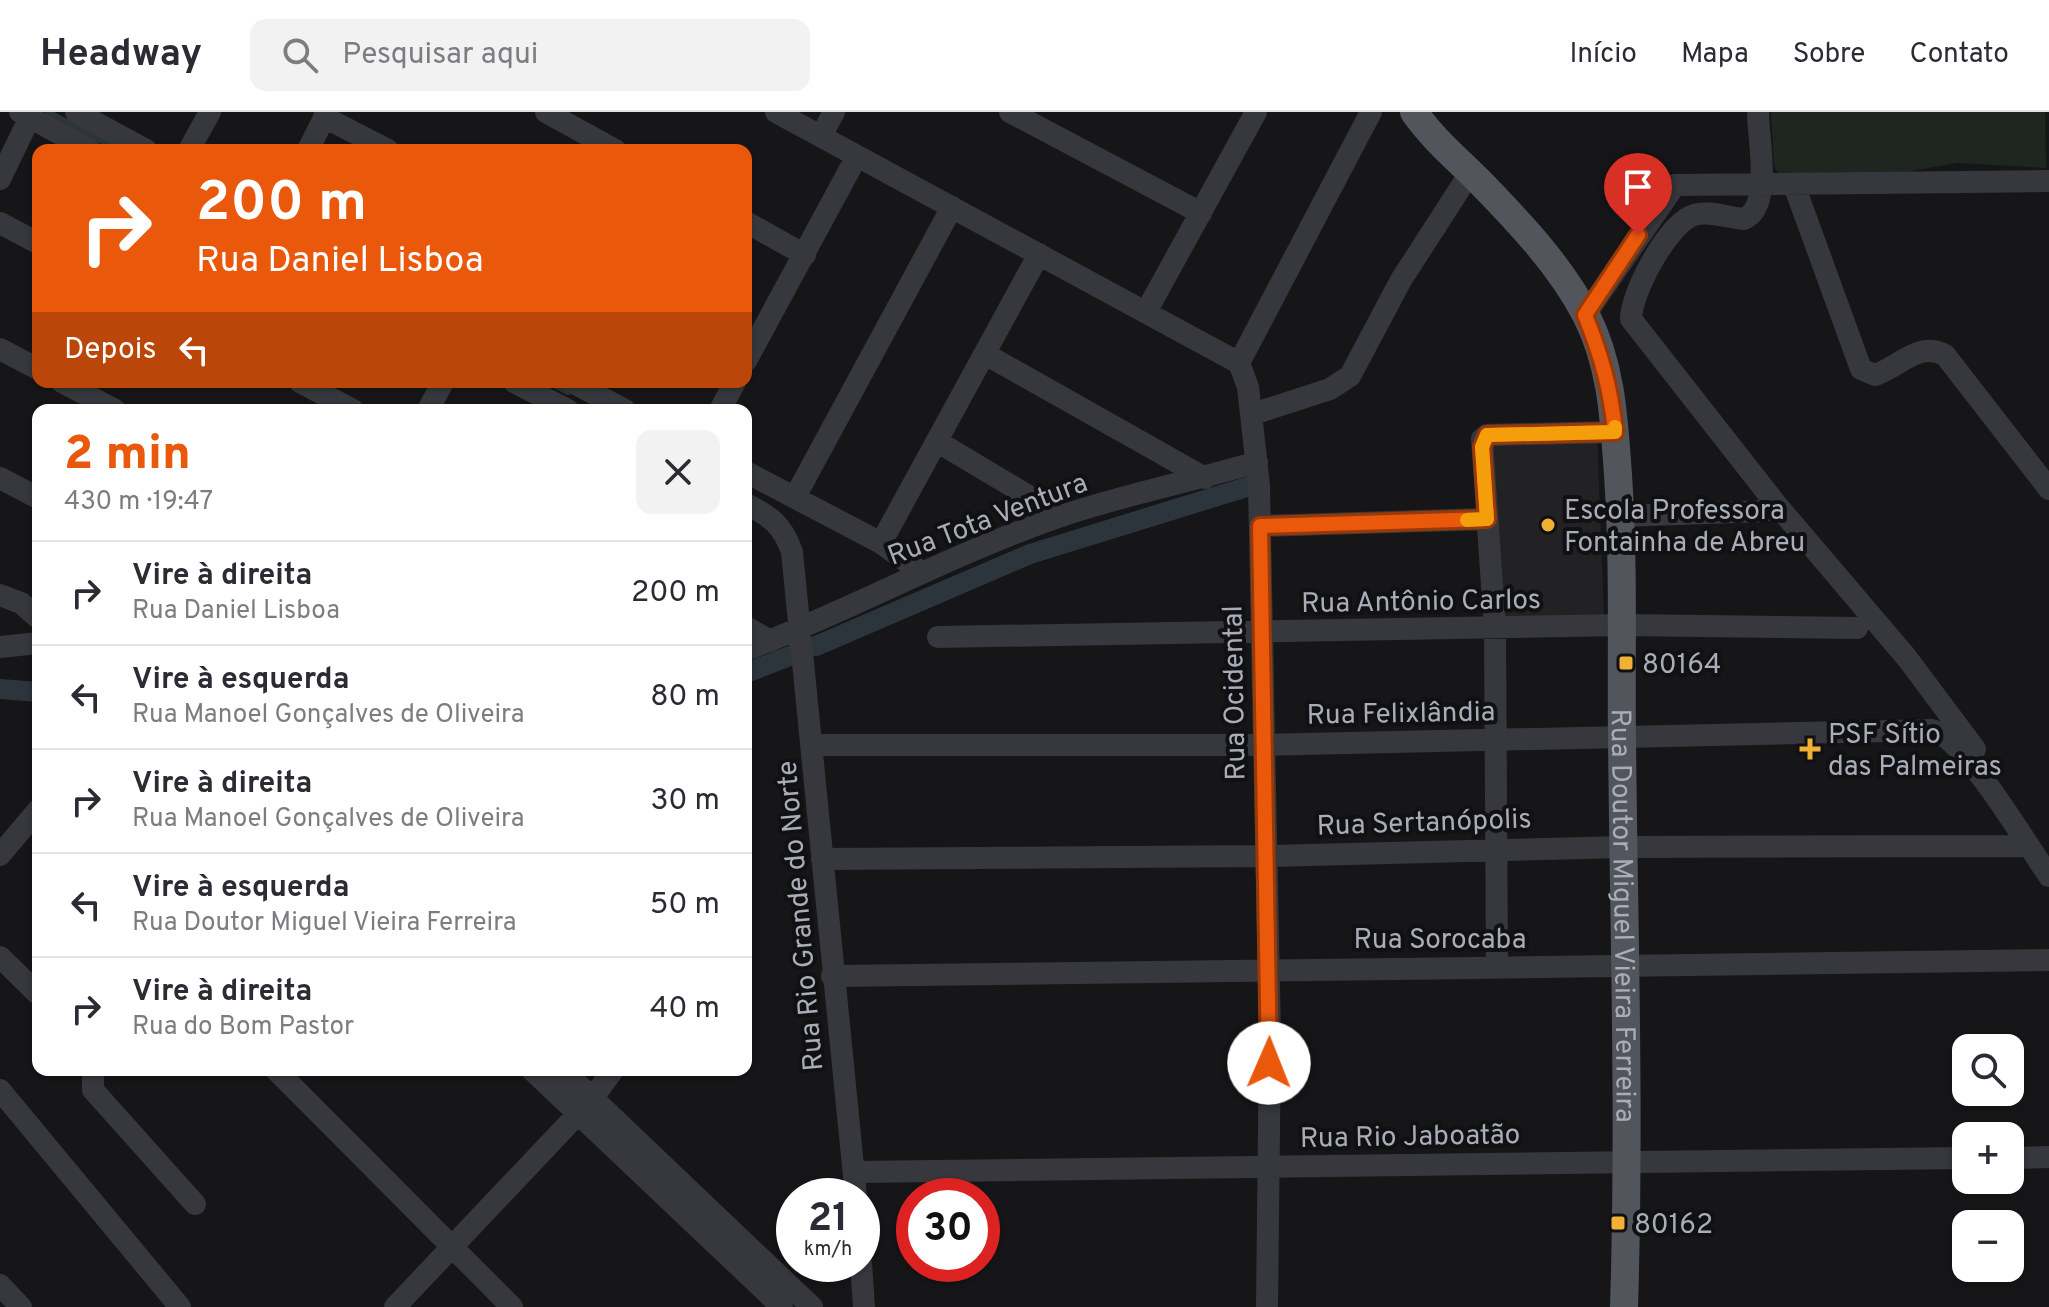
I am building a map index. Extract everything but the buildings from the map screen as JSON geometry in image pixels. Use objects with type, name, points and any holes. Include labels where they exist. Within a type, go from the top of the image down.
[{"type":"main road","name":"Rua Doutor Miguel Vieira Ferreira","points":[[1414,112],[1437,142],[1546,254],[1585,315],[1604,361],[1612,395],[1621,516],[1624,625],[1622,738],[1629,1162],[1624,1307]]},
{"type":"street","points":[[192,144],[210,112]]},
{"type":"street","points":[[546,112],[604,144]]},
{"type":"street","points":[[776,112],[1239,363],[1371,112]]},
{"type":"street","points":[[821,136],[834,112]]},
{"type":"street","points":[[1010,112],[1201,213]]},
{"type":"street","points":[[1758,112],[1763,184],[1751,216],[1744,219],[1701,213],[1673,229],[1638,289],[1631,319],[1776,504],[1907,658],[1995,773]]},
{"type":"street","points":[[1146,312],[1252,113]]},
{"type":"street","points":[[86,114],[136,144]]},
{"type":"street","points":[[0,179],[25,115],[79,144]]},
{"type":"street","points":[[311,144],[325,115],[377,144]]},
{"type":"street","points":[[752,341],[805,255],[857,156]]},
{"type":"street","points":[[1253,414],[1330,389],[1350,376],[1401,280],[1470,173]]},
{"type":"street","points":[[1585,315],[1675,185],[2049,181]]},
{"type":"street","points":[[1794,185],[1861,369],[1875,375],[1895,368],[1920,349],[1932,348],[1945,355],[2049,489]]},
{"type":"street","points":[[795,497],[952,207]]},
{"type":"street","points":[[0,223],[32,240]]},
{"type":"street","points":[[752,225],[805,255]]},
{"type":"street","points":[[881,543],[1039,254]]},
{"type":"street","points":[[0,349],[32,366]]},
{"type":"street","points":[[985,354],[1205,478]]},
{"type":"street","name":"Rua Ocidental","points":[[1239,363],[1253,414],[1260,526],[1269,968],[1267,1307]]},
{"type":"street","points":[[73,388],[104,404]]},
{"type":"street","points":[[311,388],[342,404]]},
{"type":"street","points":[[524,388],[552,404]]},
{"type":"street","points":[[583,388],[614,404]]},
{"type":"street","points":[[1497,967],[1495,629],[1482,447],[1487,435],[1615,432]]},
{"type":"street","points":[[938,442],[1062,516]]},
{"type":"street","name":"Rua Tota Ventura","points":[[752,648],[801,630],[921,572],[1062,516],[1257,462]]},
{"type":"street","points":[[752,475],[881,543],[921,572]]},
{"type":"street","points":[[0,478],[32,495]]},
{"type":"street","name":"Rua Rio Grande do Norte","points":[[752,507],[773,517],[786,534],[792,552],[814,745],[832,976],[855,1178]]},
{"type":"street","points":[[1621,516],[1765,511]]},
{"type":"street","points":[[1260,526],[1487,519]]},
{"type":"street","points":[[0,595],[21,603],[32,613]]},
{"type":"street","name":"Rua Antônio Carlos","points":[[938,637],[1263,634],[1624,625],[1857,628]]},
{"type":"street","points":[[752,630],[770,641]]},
{"type":"street","points":[[0,647],[32,644]]},
{"type":"street","name":"Rua Felixlândia","points":[[814,745],[1264,745],[1941,731],[1985,781],[2027,846]]},
{"type":"street","points":[[0,855],[32,817]]},
{"type":"street","points":[[2027,846],[2049,876]]},
{"type":"street","name":"Rua Sertanópolis","points":[[822,859],[1266,856],[1624,847],[2027,846]]},
{"type":"street","points":[[0,957],[32,988]]},
{"type":"street","name":"Rua Sorocaba","points":[[832,976],[1269,968],[1628,969],[2049,960]]},
{"type":"street","points":[[93,1076],[93,1090],[195,1204]]},
{"type":"street","points":[[282,1076],[512,1307]]},
{"type":"street","points":[[541,1076],[584,1106],[812,1307]]},
{"type":"street","points":[[566,1076],[584,1106],[782,1307]]},
{"type":"street","points":[[395,1307],[584,1106],[608,1076]]},
{"type":"street","points":[[0,1090],[180,1307]]},
{"type":"street","points":[[2024,1158],[2049,1157]]},
{"type":"street","name":"Rua Rio Jaboatão","points":[[855,1172],[1952,1158]]},
{"type":"street","points":[[862,1282],[864,1307]]},
{"type":"street","points":[[0,1285],[21,1307]]},
{"type":"shaded area","points":[[1771,112],[2045,112],[2046,168],[1956,163],[1900,173],[1780,176],[1774,165]]},
{"type":"shaded area","name":"Escola Professora Fontainha de Abreu","points":[[1597,430],[1604,616],[1499,620],[1492,435]]},
{"type":"waterway","points":[[48,112],[108,144]]},
{"type":"waterway","points":[[560,388],[568,392]]},
{"type":"waterway","points":[[816,646],[1030,554],[1250,486]]},
{"type":"waterway","points":[[752,671],[800,652]]},
{"type":"waterway","points":[[0,689],[32,692]]},
{"type":"slow traffic","points":[[1467,520],[1487,519],[1482,447],[1482,439],[1487,435],[1615,432],[1615,427]]},
{"type":"place","name":"Escola Professora Fontainha de Abreu","points":[[1548,525]]},
{"type":"place","name":"80164","points":[[1626,663]]},
{"type":"place","name":"PSF Sítio das Palmeiras","points":[[1810,749]]},
{"type":"place","name":"80162","points":[[1618,1223]]},
{"type":"route","points":[[1269,1063],[1260,526],[1487,519],[1482,447],[1482,439],[1487,435],[1615,432],[1612,395],[1604,361],[1585,315],[1638,235]]}]
